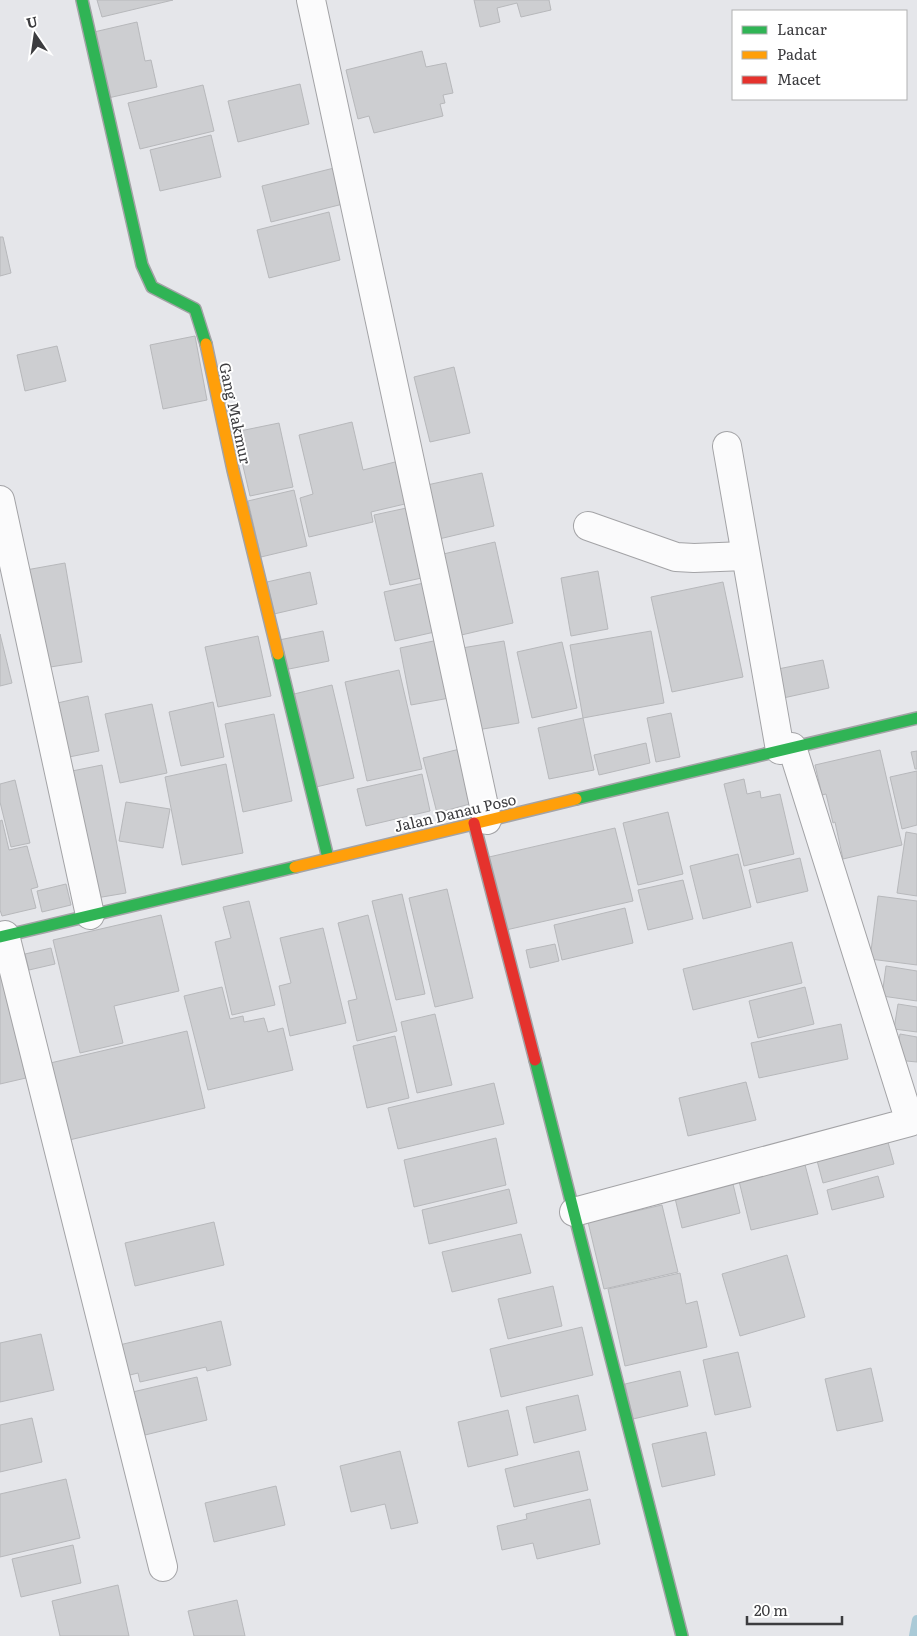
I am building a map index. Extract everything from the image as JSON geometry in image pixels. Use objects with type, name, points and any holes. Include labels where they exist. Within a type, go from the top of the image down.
[{"type":"street","name":"Gang Makmur","points":[[82,0],[142,265],[152,287],[195,309],[207,348],[233,470],[328,858]]},
{"type":"street","points":[[310,0],[480,822],[574,1212],[682,1636]]},
{"type":"street","points":[[574,1212],[910,1122],[786,749],[746,556],[727,446]]},
{"type":"street","points":[[0,500],[90,915]]},
{"type":"street","points":[[588,526],[676,557],[746,556]]},
{"type":"street","name":"Jalan Danau Poso","points":[[2,936],[917,718]]},
{"type":"street","points":[[2,936],[163,1567]]},
{"type":"building","points":[[97,0],[173,0],[102,17]]},
{"type":"building","points":[[474,0],[549,0],[551,10],[521,17],[517,3],[497,8],[500,22],[480,27]]},
{"type":"building","points":[[137,22],[145,61],[151,60],[157,87],[108,98],[94,32]]},
{"type":"building","points":[[422,51],[426,67],[446,63],[453,93],[443,95],[445,103],[440,104],[443,116],[374,133],[369,116],[358,119],[346,70]]},
{"type":"building","points":[[300,84],[309,124],[238,142],[228,101]]},
{"type":"building","points":[[203,85],[214,131],[140,149],[128,103]]},
{"type":"building","points":[[211,135],[221,177],[160,191],[150,150]]},
{"type":"building","points":[[334,168],[343,204],[271,222],[262,186]]},
{"type":"building","points":[[329,212],[340,260],[269,278],[257,230]]},
{"type":"building","points":[[0,237],[3,237],[11,273],[0,276]]},
{"type":"building","points":[[195,336],[207,400],[163,409],[150,345]]},
{"type":"building","points":[[57,346],[66,381],[25,391],[17,355]]},
{"type":"building","points":[[454,367],[470,433],[430,442],[414,377]]},
{"type":"building","points":[[352,422],[363,470],[399,461],[409,503],[371,512],[373,522],[309,537],[300,498],[313,494],[299,435]]},
{"type":"building","points":[[279,423],[293,487],[250,496],[235,432]]},
{"type":"building","points":[[482,473],[494,526],[439,539],[427,485]]},
{"type":"building","points":[[294,490],[307,546],[261,557],[248,501]]},
{"type":"building","points":[[411,507],[426,577],[390,585],[374,515]]},
{"type":"building","points":[[495,542],[513,623],[457,636],[439,555]]},
{"type":"building","points":[[65,563],[82,662],[44,668],[26,570]]},
{"type":"building","points":[[598,571],[608,629],[571,636],[561,578]]},
{"type":"building","points":[[310,572],[317,604],[274,614],[267,582]]},
{"type":"building","points":[[428,582],[439,631],[395,641],[384,592]]},
{"type":"building","points":[[723,582],[743,677],[672,692],[651,597]]},
{"type":"building","points":[[323,631],[329,661],[284,670],[279,640]]},
{"type":"building","points":[[651,631],[664,703],[583,718],[570,645]]},
{"type":"building","points":[[0,634],[12,683],[0,686]]},
{"type":"building","points":[[258,636],[271,696],[218,707],[205,647]]},
{"type":"building","points":[[443,639],[455,697],[411,705],[400,648]]},
{"type":"building","points":[[504,641],[519,723],[471,731],[456,649]]},
{"type":"building","points":[[562,642],[577,708],[532,718],[517,652]]},
{"type":"building","points":[[823,660],[829,688],[774,700],[768,671]]},
{"type":"building","points":[[399,670],[422,769],[367,781],[345,682]]},
{"type":"building","points":[[332,685],[354,778],[316,787],[294,694]]},
{"type":"building","points":[[88,696],[99,751],[64,758],[53,704]]},
{"type":"building","points":[[213,702],[224,757],[181,766],[169,712]]},
{"type":"building","points":[[152,704],[167,773],[120,783],[105,714]]},
{"type":"building","points":[[671,713],[680,757],[656,762],[647,718]]},
{"type":"building","points":[[274,714],[292,801],[243,812],[225,724]]},
{"type":"building","points":[[583,718],[594,770],[549,779],[538,728]]},
{"type":"building","points":[[646,743],[650,763],[599,775],[594,755]]},
{"type":"building","points":[[464,748],[477,802],[437,813],[423,758]]},
{"type":"building","points":[[880,750],[902,845],[843,859],[835,822],[833,823],[826,794],[822,795],[815,765]]},
{"type":"building","points":[[917,751],[917,769],[915,769],[911,752]]},
{"type":"building","points":[[226,764],[243,853],[182,865],[165,777]]},
{"type":"building","points":[[102,765],[126,893],[90,899],[67,772]]},
{"type":"building","points":[[917,771],[917,825],[902,829],[890,777]]},
{"type":"building","points":[[422,774],[430,811],[366,826],[357,789]]},
{"type":"building","points":[[744,779],[747,794],[760,791],[761,798],[780,794],[794,854],[744,866],[724,784]]},
{"type":"building","points":[[15,780],[30,843],[11,847],[0,802],[0,784]]},
{"type":"building","points":[[126,802],[170,809],[163,848],[119,841]]},
{"type":"building","points":[[668,812],[683,874],[638,885],[623,823]]},
{"type":"building","points":[[2,820],[9,850],[27,846],[38,887],[31,889],[36,908],[2,916],[0,910],[0,821]]},
{"type":"building","points":[[615,828],[633,901],[506,930],[489,857]]},
{"type":"building","points":[[906,832],[917,834],[917,896],[897,893]]},
{"type":"building","points":[[738,854],[751,907],[703,919],[690,866]]},
{"type":"building","points":[[800,858],[808,891],[757,903],[749,870]]},
{"type":"building","points":[[683,880],[693,919],[648,930],[638,890]]},
{"type":"building","points":[[66,884],[71,905],[42,912],[37,891]]},
{"type":"building","points":[[447,889],[473,998],[435,1007],[409,898]]},
{"type":"building","points":[[402,894],[425,994],[396,1000],[372,901]]},
{"type":"building","points":[[878,896],[917,901],[917,965],[870,959]]},
{"type":"building","points":[[249,901],[275,1005],[232,1015],[215,942],[231,938],[223,907]]},
{"type":"building","points":[[625,908],[633,943],[562,960],[554,925]]},
{"type":"building","points":[[161,915],[179,991],[114,1006],[123,1043],[80,1053],[53,940]]},
{"type":"building","points":[[368,915],[397,1031],[357,1041],[348,1001],[357,999],[338,923]]},
{"type":"building","points":[[323,928],[346,1023],[290,1036],[279,986],[291,983],[280,938]]},
{"type":"building","points":[[792,942],[802,983],[693,1010],[683,969]]},
{"type":"building","points":[[555,944],[559,961],[530,968],[526,950]]},
{"type":"building","points":[[51,948],[55,964],[29,970],[25,954]]},
{"type":"building","points":[[886,966],[917,971],[917,1001],[882,996]]},
{"type":"building","points":[[0,970],[26,1078],[0,1084]]},
{"type":"building","points":[[222,987],[230,1019],[243,1016],[244,1022],[264,1018],[268,1032],[283,1028],[293,1070],[208,1090],[184,996]]},
{"type":"building","points":[[805,987],[814,1024],[758,1038],[749,1001]]},
{"type":"building","points":[[898,1004],[917,1007],[917,1032],[894,1029]]},
{"type":"building","points":[[435,1014],[452,1085],[417,1093],[401,1022]]},
{"type":"building","points":[[841,1024],[848,1059],[759,1078],[751,1043]]},
{"type":"building","points":[[187,1031],[205,1108],[65,1141],[46,1064]]},
{"type":"building","points":[[900,1034],[917,1037],[917,1062],[896,1060]]},
{"type":"building","points":[[395,1036],[409,1098],[367,1108],[353,1046]]},
{"type":"building","points":[[746,1082],[756,1120],[688,1136],[679,1098]]},
{"type":"building","points":[[494,1083],[504,1124],[398,1149],[388,1108]]},
{"type":"building","points":[[886,1135],[894,1164],[823,1183],[815,1153]]},
{"type":"building","points":[[496,1138],[506,1185],[414,1207],[404,1160]]},
{"type":"building","points":[[804,1161],[818,1214],[751,1230],[738,1177]]},
{"type":"building","points":[[878,1176],[884,1197],[832,1210],[827,1190]]},
{"type":"building","points":[[733,1184],[740,1213],[682,1228],[675,1198]]},
{"type":"building","points":[[509,1189],[517,1223],[429,1244],[422,1210]]},
{"type":"building","points":[[662,1205],[678,1272],[604,1289],[588,1222]]},
{"type":"building","points":[[214,1222],[224,1265],[135,1286],[125,1243]]},
{"type":"building","points":[[521,1234],[531,1273],[452,1292],[442,1252]]},
{"type":"building","points":[[787,1255],[805,1317],[740,1336],[722,1274]]},
{"type":"building","points":[[680,1273],[686,1304],[697,1301],[707,1347],[625,1366],[608,1289]]},
{"type":"building","points":[[553,1286],[562,1326],[508,1339],[498,1299]]},
{"type":"building","points":[[221,1321],[231,1365],[207,1371],[206,1367],[140,1382],[138,1373],[122,1377],[115,1346]]},
{"type":"building","points":[[582,1327],[593,1375],[501,1397],[490,1349]]},
{"type":"building","points":[[41,1334],[54,1390],[0,1402],[0,1343]]},
{"type":"building","points":[[738,1352],[751,1407],[715,1415],[703,1360]]},
{"type":"building","points":[[871,1368],[883,1421],[837,1431],[825,1379]]},
{"type":"building","points":[[680,1371],[688,1406],[633,1419],[625,1384]]},
{"type":"building","points":[[197,1377],[207,1420],[145,1435],[141,1418],[131,1420],[124,1394]]},
{"type":"building","points":[[578,1395],[586,1430],[534,1443],[526,1407]]},
{"type":"building","points":[[508,1410],[518,1455],[468,1467],[458,1422]]},
{"type":"building","points":[[32,1418],[42,1462],[0,1472],[0,1425]]},
{"type":"building","points":[[706,1432],[715,1475],[662,1487],[652,1444]]},
{"type":"building","points":[[400,1451],[418,1523],[391,1529],[385,1504],[351,1512],[340,1466]]},
{"type":"building","points":[[579,1451],[588,1490],[514,1507],[505,1469]]},
{"type":"building","points":[[66,1479],[80,1538],[0,1557],[0,1494]]},
{"type":"building","points":[[276,1486],[285,1525],[214,1542],[205,1503]]},
{"type":"building","points":[[590,1499],[600,1544],[537,1559],[533,1543],[502,1550],[497,1526],[527,1519],[526,1514]]},
{"type":"building","points":[[73,1545],[81,1583],[21,1597],[12,1559]]},
{"type":"building","points":[[118,1585],[129,1636],[60,1636],[52,1601]]},
{"type":"building","points":[[237,1600],[245,1636],[194,1636],[188,1611]]},
{"type":"waterway","points":[[914,1636],[917,1620]]},
{"type":"traffic: fast","points":[[82,0],[142,265],[152,287],[195,309],[206,344]]},
{"type":"traffic: fast","points":[[278,654],[328,858]]},
{"type":"traffic: fast","points":[[576,799],[917,718]]},
{"type":"traffic: fast","points":[[0,937],[295,867]]},
{"type":"traffic: fast","points":[[535,1060],[682,1636]]},
{"type":"traffic: slow","points":[[206,344],[233,470],[278,654]]},
{"type":"traffic: slow","points":[[295,867],[576,799]]},
{"type":"traffic: jam","points":[[474,823],[535,1060]]}]
